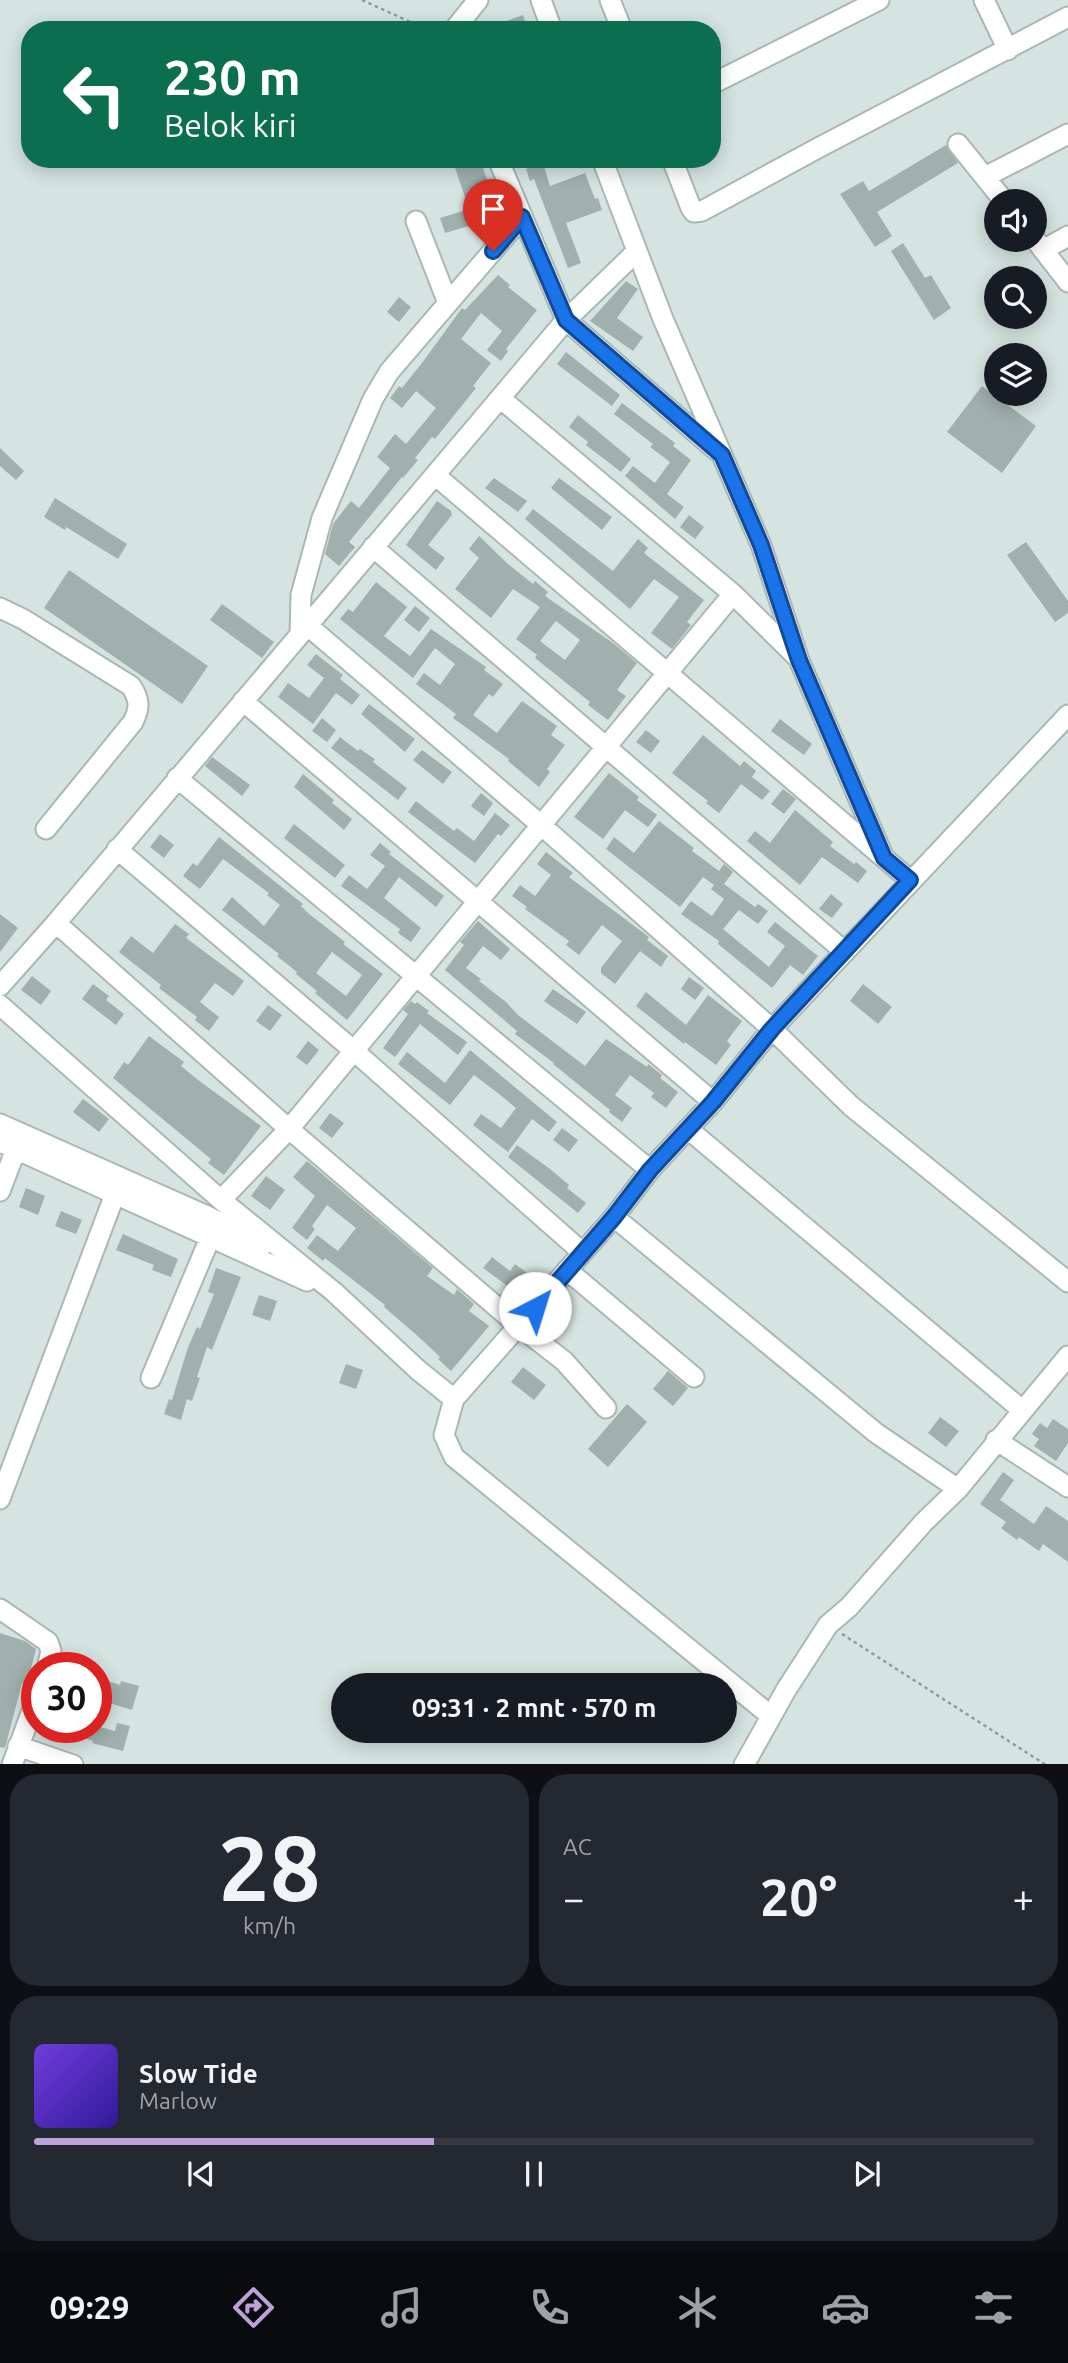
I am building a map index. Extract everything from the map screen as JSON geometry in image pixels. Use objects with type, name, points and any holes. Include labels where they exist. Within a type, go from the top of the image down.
[{"type":"street","points":[[461,21],[478,0]]},
{"type":"street","points":[[541,0],[549,21]]},
{"type":"street","points":[[610,0],[618,21]]},
{"type":"street","points":[[721,79],[879,0]]},
{"type":"street","points":[[984,0],[1008,50]]},
{"type":"street","points":[[675,168],[691,208],[694,212],[702,211],[1068,18]]},
{"type":"street","points":[[985,177],[1068,134]]},
{"type":"street","points":[[958,144],[994,189]]},
{"type":"street","points":[[502,168],[566,320],[722,455]]},
{"type":"street","points":[[605,168],[663,319],[761,545],[799,660],[884,858]]},
{"type":"street","points":[[522,217],[389,372],[373,399],[322,518],[301,595],[304,629],[541,825],[772,1029],[850,1106],[1068,1282]]},
{"type":"street","points":[[416,221],[448,303]]},
{"type":"street","points":[[1047,242],[1068,236]]},
{"type":"street","points":[[1,983],[56,923],[566,320],[637,250]]},
{"type":"street","points":[[1045,252],[1068,282]]},
{"type":"street","points":[[500,398],[733,594],[799,660]]},
{"type":"street","points":[[435,475],[910,880]]},
{"type":"street","points":[[373,547],[845,951]]},
{"type":"street","points":[[221,1200],[289,1129],[733,594]]},
{"type":"street","points":[[0,608],[23,619],[131,686],[138,697],[139,710],[133,722],[46,829]]},
{"type":"street","points":[[243,701],[713,1102]]},
{"type":"street","points":[[771,1716],[454,1457],[444,1435],[454,1399],[614,1217],[650,1170],[713,1102],[772,1029],[1068,715]]},
{"type":"street","points":[[177,778],[650,1170]]},
{"type":"street","points":[[117,849],[353,1050],[582,1252]]},
{"type":"street","points":[[56,923],[289,1129],[519,1326],[564,1360],[606,1408]]},
{"type":"street","points":[[0,1005],[221,1200],[334,1292],[418,1370],[454,1399]]},
{"type":"street","points":[[0,1124],[207,1216],[298,1264]]},
{"type":"street","points":[[688,1129],[1022,1410]]},
{"type":"street","points":[[0,1191],[8,1145],[334,1292]]},
{"type":"street","points":[[0,1499],[115,1194]]},
{"type":"street","points":[[614,1217],[876,1433],[958,1489]]},
{"type":"street","points":[[151,1378],[210,1238]]},
{"type":"street","points":[[566,1270],[694,1377]]},
{"type":"street","points":[[745,1764],[828,1625],[849,1607],[924,1522],[958,1489],[1068,1356]]},
{"type":"street","points":[[996,1440],[1068,1487]]},
{"type":"street","points":[[0,1609],[48,1642],[51,1652]]},
{"type":"street","points":[[15,1755],[66,1764]]},
{"type":"path","points":[[362,0],[408,21]]},
{"type":"path","points":[[828,1625],[1044,1764]]},
{"type":"building","points":[[523,15],[525,21],[507,21]]},
{"type":"building","points":[[946,145],[958,163],[877,212],[892,236],[875,247],[840,194],[863,181],[869,191]]},
{"type":"building","points":[[455,168],[483,168],[497,209],[489,212],[494,231],[482,235],[479,223],[445,233],[440,218],[469,209]]},
{"type":"building","points":[[545,168],[550,186],[585,173],[602,210],[566,223],[581,263],[568,268],[534,179],[530,181],[526,169]]},
{"type":"building","points":[[903,243],[925,278],[931,275],[951,308],[934,320],[891,251]]},
{"type":"building","points":[[498,275],[510,285],[508,287],[537,310],[506,349],[508,351],[501,361],[487,350],[502,331],[481,313],[461,339],[491,363],[473,386],[476,388],[435,439],[432,437],[415,458],[418,460],[349,542],[355,547],[339,566],[325,554],[333,524],[351,501],[359,508],[390,468],[377,457],[395,434],[406,444],[436,408],[416,391],[402,408],[390,398],[399,386],[402,388],[422,363],[462,308],[465,310]]},
{"type":"building","points":[[626,281],[638,289],[617,318],[643,337],[633,351],[590,321]]},
{"type":"building","points":[[399,297],[411,307],[399,322],[387,312]]},
{"type":"building","points":[[566,352],[620,395],[612,406],[557,364]]},
{"type":"building","points":[[982,386],[984,406],[1009,406],[1036,426],[1002,473],[947,432]]},
{"type":"building","points":[[622,403],[675,443],[673,446],[691,460],[667,494],[684,507],[675,519],[625,476],[633,466],[655,483],[670,462],[650,447],[653,444],[614,414]]},
{"type":"building","points":[[578,415],[631,459],[621,472],[586,445],[588,442],[569,427]]},
{"type":"building","points":[[0,448],[24,471],[16,480],[0,466]]},
{"type":"building","points":[[494,478],[527,501],[518,512],[485,488]]},
{"type":"building","points":[[559,478],[612,517],[602,530],[551,488]]},
{"type":"building","points":[[55,498],[127,544],[118,559],[66,527],[65,530],[44,517]]},
{"type":"building","points":[[437,501],[451,511],[452,515],[428,545],[445,558],[436,570],[406,545]]},
{"type":"building","points":[[533,509],[613,571],[638,539],[648,548],[644,553],[704,600],[687,622],[691,625],[672,649],[651,633],[679,597],[654,579],[630,609],[525,519]]},
{"type":"building","points":[[689,515],[704,527],[695,539],[680,527]]},
{"type":"building","points":[[479,536],[508,564],[548,592],[545,596],[637,663],[617,690],[626,696],[608,720],[516,639],[540,607],[513,589],[491,618],[455,589],[479,558],[469,549]],"holes":[[[556,621],[580,640],[565,660],[540,641]]]},
{"type":"building","points":[[1026,542],[1068,601],[1068,613],[1055,622],[1007,555]]},
{"type":"building","points":[[69,570],[208,666],[182,704],[44,608]]},
{"type":"building","points":[[376,582],[407,607],[384,636],[410,656],[431,629],[486,667],[484,670],[503,684],[493,697],[489,694],[473,715],[497,733],[522,701],[557,726],[551,735],[565,745],[547,769],[550,772],[539,787],[508,761],[509,759],[453,718],[456,714],[416,684],[424,673],[440,685],[455,664],[435,648],[413,678],[340,619],[348,609],[353,612]]},
{"type":"building","points":[[222,604],[274,642],[262,658],[210,620]]},
{"type":"building","points":[[415,606],[430,618],[419,632],[404,620]]},
{"type":"building","points":[[316,654],[343,675],[340,679],[360,695],[352,705],[336,693],[313,724],[278,697],[288,683],[309,698],[324,678],[307,665]]},
{"type":"building","points":[[369,704],[415,739],[405,752],[361,714]]},
{"type":"building","points":[[322,718],[336,730],[327,742],[312,731]]},
{"type":"building","points":[[780,719],[812,744],[804,755],[771,731]]},
{"type":"building","points":[[646,730],[660,741],[651,753],[636,742]]},
{"type":"building","points":[[703,735],[740,766],[744,761],[756,771],[752,777],[770,791],[762,800],[741,784],[719,813],[672,773]]},
{"type":"building","points":[[340,737],[358,751],[360,749],[375,759],[373,762],[407,788],[398,800],[331,748]]},
{"type":"building","points":[[422,750],[452,772],[443,784],[413,760]]},
{"type":"building","points":[[212,757],[250,785],[242,796],[205,766]]},
{"type":"building","points":[[609,773],[657,815],[648,827],[625,810],[603,839],[574,817]]},
{"type":"building","points":[[303,774],[352,819],[344,830],[294,787]]},
{"type":"building","points":[[783,789],[796,799],[784,814],[771,804]]},
{"type":"building","points":[[481,793],[493,803],[484,816],[471,806]]},
{"type":"building","points":[[416,801],[454,831],[457,828],[474,841],[495,813],[510,825],[501,836],[498,834],[475,863],[408,812]]},
{"type":"building","points":[[795,810],[833,842],[830,846],[867,871],[858,883],[822,857],[800,885],[747,841],[755,831],[770,843]]},
{"type":"building","points":[[659,821],[719,871],[724,864],[733,872],[724,884],[755,907],[758,904],[768,911],[758,924],[739,910],[723,929],[769,967],[785,946],[767,932],[775,922],[818,956],[803,975],[790,965],[772,988],[718,944],[719,941],[681,914],[691,901],[712,916],[724,899],[711,889],[714,885],[703,877],[680,907],[606,849],[614,837],[634,853]]},
{"type":"building","points":[[294,824],[345,865],[335,878],[284,838]]},
{"type":"building","points":[[160,834],[174,845],[164,858],[150,847]]},
{"type":"building","points":[[219,837],[303,904],[301,906],[308,913],[345,942],[343,944],[383,974],[347,1020],[315,993],[317,991],[277,956],[279,954],[222,910],[232,897],[264,926],[280,905],[267,895],[269,893],[223,859],[200,889],[183,876],[193,863],[197,866]],"holes":[[[332,952],[362,975],[346,996],[316,973]]]},
{"type":"building","points":[[380,843],[391,852],[389,854],[444,896],[436,907],[399,877],[384,898],[421,928],[411,942],[398,933],[400,929],[341,886],[349,875],[367,889],[385,866],[370,855]]},
{"type":"building","points":[[546,852],[573,873],[569,877],[649,937],[647,940],[668,956],[661,967],[640,951],[615,984],[601,973],[601,968],[622,941],[602,925],[579,955],[566,945],[569,941],[525,909],[527,907],[512,896],[520,885],[535,896],[551,875],[537,864]]},
{"type":"building","points":[[831,894],[843,904],[832,918],[819,909]]},
{"type":"building","points":[[0,914],[18,928],[0,952]]},
{"type":"building","points":[[478,921],[510,949],[501,960],[483,946],[466,968],[481,979],[479,981],[518,1015],[585,1066],[606,1039],[647,1067],[648,1064],[678,1092],[666,1108],[651,1097],[654,1093],[630,1075],[615,1095],[632,1108],[622,1122],[554,1063],[515,1034],[517,1031],[445,970],[464,945],[460,942]]},
{"type":"building","points":[[175,924],[189,934],[186,938],[244,981],[233,996],[215,983],[200,1002],[219,1017],[209,1031],[195,1020],[197,1017],[159,988],[161,985],[119,952],[131,936],[153,953]]},
{"type":"building","points":[[32,976],[51,991],[41,1005],[21,990]]},
{"type":"building","points":[[689,977],[704,988],[695,1000],[681,989]]},
{"type":"building","points":[[93,984],[109,996],[106,1000],[124,1014],[116,1025],[82,999]]},
{"type":"building","points":[[863,984],[892,1007],[878,1024],[850,1001]]},
{"type":"building","points":[[553,989],[586,1012],[577,1024],[544,1001]]},
{"type":"building","points":[[646,992],[686,1025],[708,995],[742,1021],[727,1041],[731,1045],[716,1065],[636,1006]]},
{"type":"building","points":[[411,1001],[415,1004],[417,1002],[429,1011],[427,1013],[467,1042],[458,1055],[420,1024],[395,1057],[383,1048],[408,1014],[403,1010]]},
{"type":"building","points":[[268,1005],[282,1015],[270,1031],[256,1021]]},
{"type":"building","points":[[149,1036],[184,1062],[181,1066],[198,1080],[261,1126],[224,1175],[208,1163],[211,1159],[113,1078],[124,1062],[128,1065]]},
{"type":"building","points":[[308,1041],[319,1050],[307,1065],[296,1057]]},
{"type":"building","points":[[470,1050],[557,1122],[549,1132],[532,1119],[508,1152],[473,1125],[481,1114],[501,1128],[516,1108],[499,1094],[474,1075],[450,1105],[398,1064],[407,1052],[445,1083]]},
{"type":"building","points":[[83,1099],[109,1119],[99,1132],[73,1112]]},
{"type":"building","points":[[330,1113],[344,1123],[332,1138],[319,1128]]},
{"type":"building","points":[[562,1128],[578,1140],[569,1152],[553,1140]]},
{"type":"building","points":[[517,1145],[550,1169],[569,1185],[567,1188],[586,1203],[578,1213],[508,1157]]},
{"type":"building","points":[[307,1161],[433,1268],[427,1276],[454,1295],[457,1289],[474,1304],[469,1311],[489,1326],[451,1371],[438,1359],[440,1357],[384,1307],[385,1305],[325,1258],[323,1261],[307,1248],[317,1235],[338,1251],[356,1228],[327,1205],[312,1226],[315,1229],[307,1240],[292,1228],[315,1196],[293,1177]]},
{"type":"building","points":[[266,1176],[285,1190],[270,1210],[251,1196]]},
{"type":"building","points":[[26,1188],[45,1196],[38,1215],[19,1207]]},
{"type":"building","points":[[61,1211],[82,1220],[76,1234],[55,1226]]},
{"type":"building","points":[[123,1234],[178,1259],[171,1277],[152,1270],[154,1265],[116,1250]]},
{"type":"building","points":[[492,1257],[510,1271],[515,1264],[527,1273],[513,1290],[483,1268]]},
{"type":"building","points":[[216,1268],[241,1277],[212,1350],[207,1347],[192,1401],[187,1399],[181,1420],[164,1414],[169,1399],[172,1400],[188,1347],[197,1327],[200,1329],[214,1294],[208,1292]]},
{"type":"building","points":[[259,1295],[277,1301],[270,1321],[252,1315]]},
{"type":"building","points":[[346,1364],[363,1370],[356,1389],[339,1383]]},
{"type":"building","points":[[523,1367],[546,1385],[534,1400],[511,1382]]},
{"type":"building","points":[[668,1371],[688,1388],[673,1406],[653,1389]]},
{"type":"building","points":[[627,1404],[647,1422],[608,1467],[588,1449]]},
{"type":"building","points":[[940,1417],[959,1431],[946,1447],[928,1433]]},
{"type":"building","points":[[1053,1419],[1068,1429],[1068,1443],[1056,1461],[1034,1446],[1039,1439],[1032,1434],[1040,1423],[1047,1428]]},
{"type":"building","points":[[1003,1472],[1014,1480],[1000,1500],[1034,1524],[1046,1506],[1068,1521],[1068,1562],[1043,1544],[1039,1551],[1019,1537],[1017,1540],[1001,1528],[1006,1522],[980,1504]]},
{"type":"building","points":[[0,1633],[25,1641],[36,1649],[35,1652],[21,1652],[21,1687],[5,1748],[0,1747]]},
{"type":"building","points":[[121,1681],[139,1686],[132,1710],[112,1704],[112,1682],[120,1685]]},
{"type":"building","points":[[117,1723],[130,1726],[123,1751],[92,1743],[112,1743],[112,1730],[115,1731]]},
{"type":"route","points":[[493,251],[522,217],[566,320],[722,455],[761,545],[799,660],[884,858],[910,880],[772,1029],[713,1102],[650,1170],[614,1217],[535,1308]]}]
